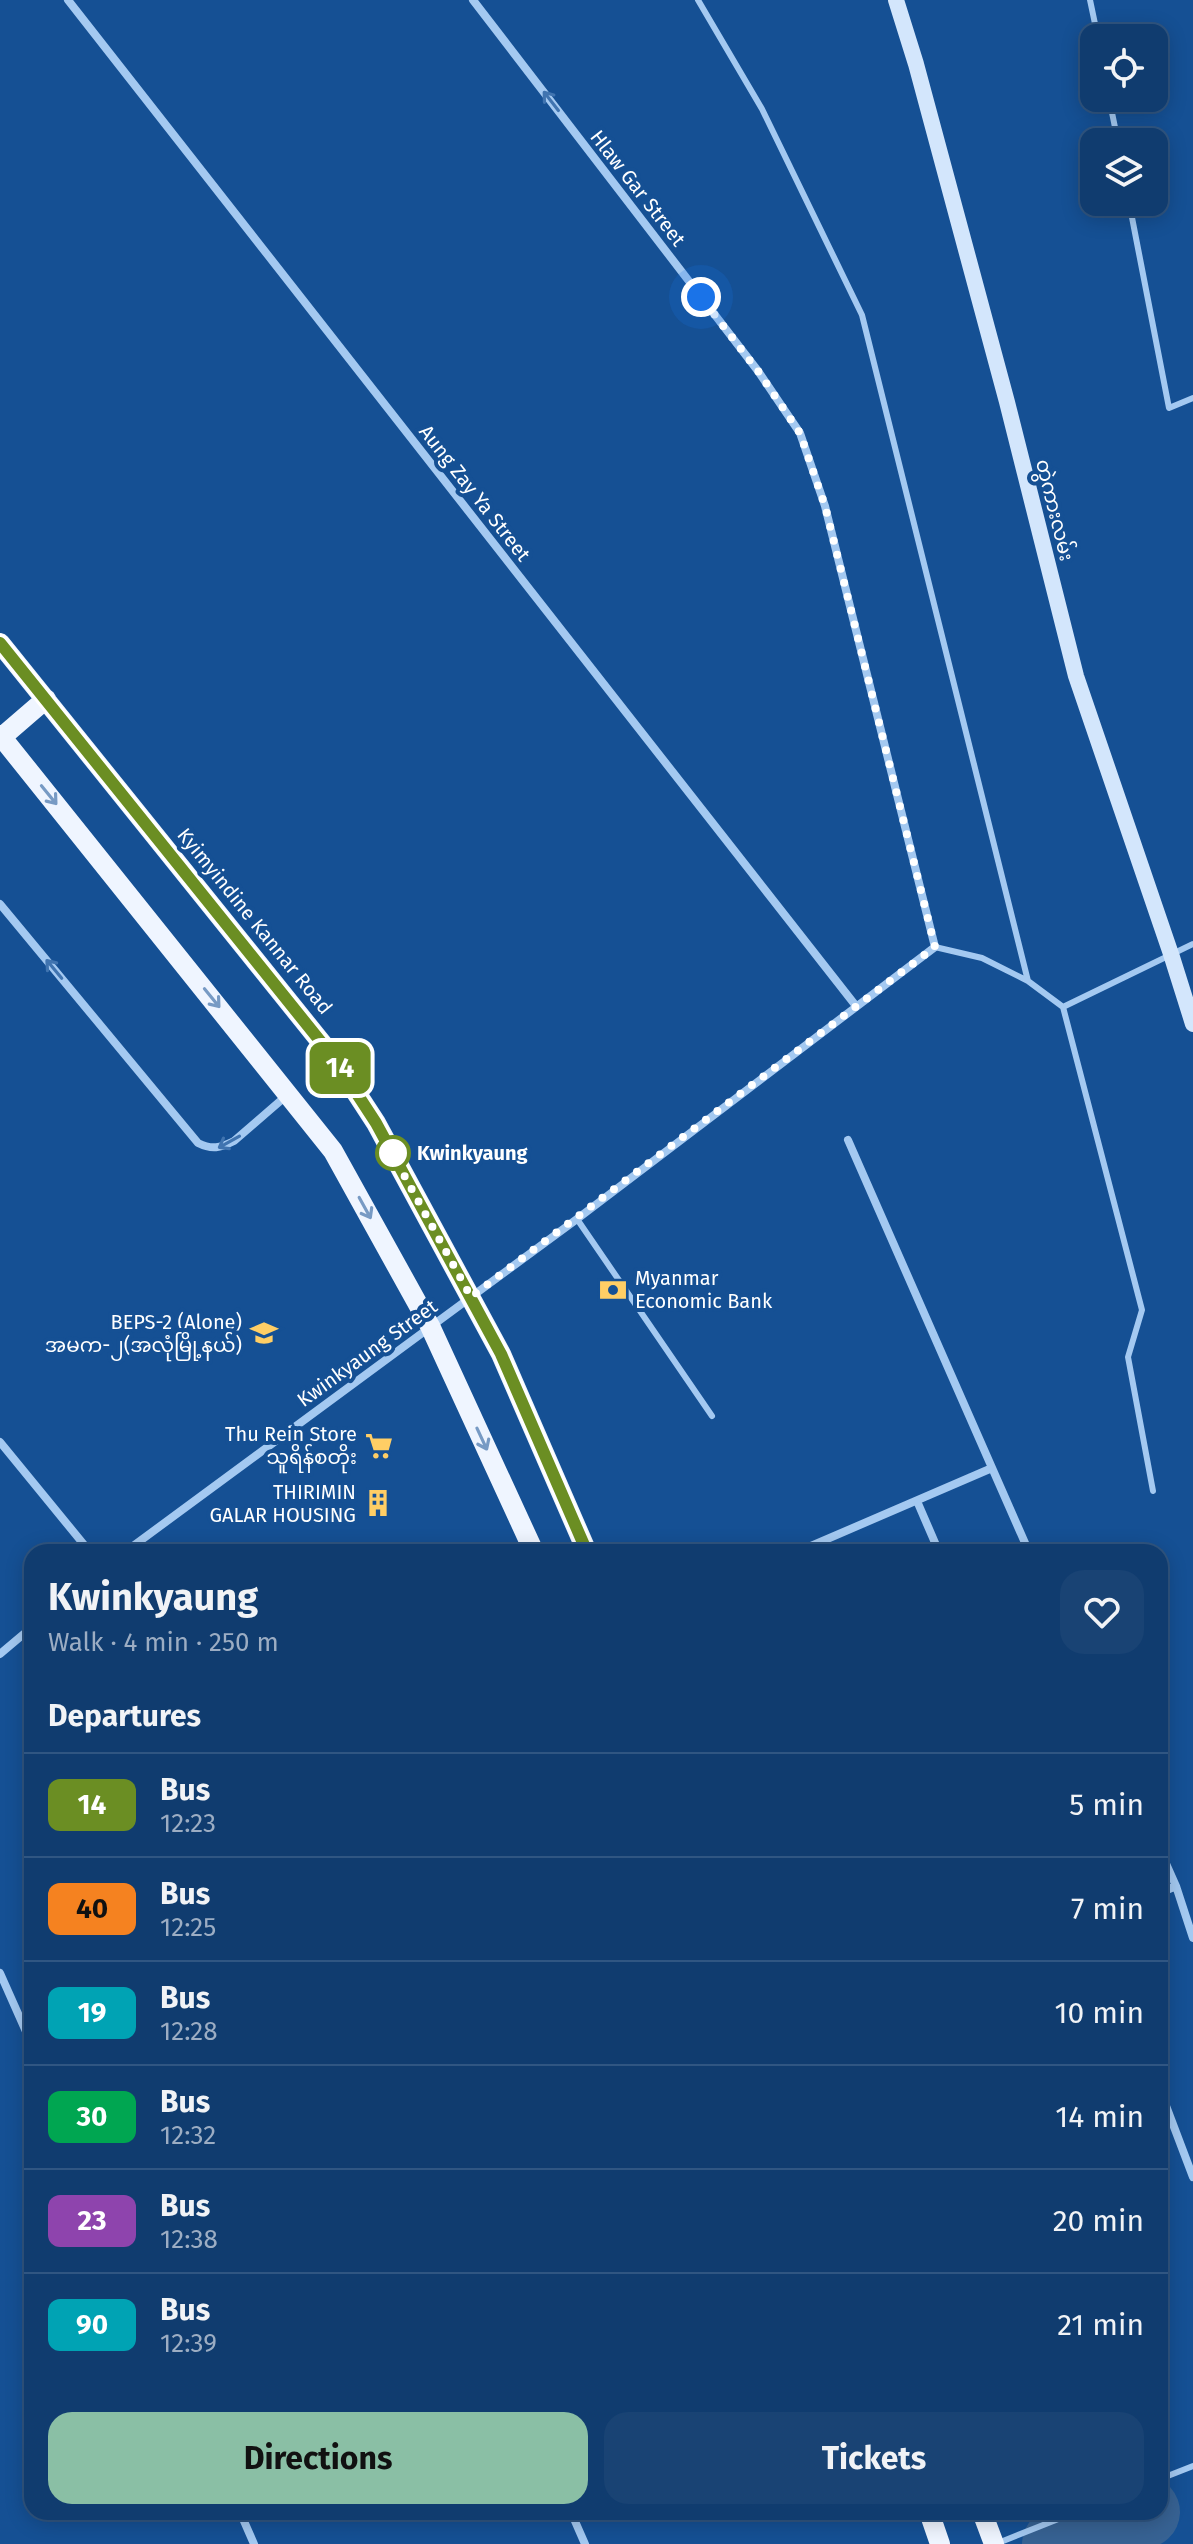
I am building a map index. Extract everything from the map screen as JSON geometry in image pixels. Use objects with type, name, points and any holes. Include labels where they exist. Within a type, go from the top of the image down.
[{"type":"main road","name":"တွဲကားလမ်း","points":[[896,0],[1007,402],[1076,676],[1193,1024]]},
{"type":"main road","name":"Kyimyindine Kannar Road","points":[[0,643],[333,1057],[376,1123],[501,1354],[584,1544]]},
{"type":"main road","points":[[46,699],[1,736],[333,1151],[430,1326],[530,1544]]},
{"type":"main road","points":[[932,2520],[940,2544]]},
{"type":"main road","points":[[985,2520],[994,2544]]},
{"type":"street","name":"Aung Zay Ya Street","points":[[68,0],[856,1006]]},
{"type":"street","name":"Hlaw Gar Street","points":[[473,0],[758,371],[800,433],[825,506],[935,947]]},
{"type":"street","points":[[0,904],[198,1143],[216,1149],[234,1141],[289,1093]]},
{"type":"street","name":"Kwinkyaung Street","points":[[136,1544],[577,1219],[935,947]]},
{"type":"street","points":[[848,1140],[1025,1544]]},
{"type":"street","points":[[0,1442],[83,1544]]},
{"type":"street","points":[[816,1544],[992,1468]]},
{"type":"street","points":[[917,1501],[936,1544]]},
{"type":"street","points":[[0,1654],[24,1634]]},
{"type":"street","points":[[1168,1868],[1193,1938]]},
{"type":"street","points":[[1168,1890],[1176,1886]]},
{"type":"street","points":[[0,1973],[24,2027]]},
{"type":"street","points":[[1168,2111],[1193,2177]]},
{"type":"street","points":[[1181,2146],[1193,2141]]},
{"type":"street","points":[[244,2520],[254,2544]]},
{"type":"street","points":[[574,2520],[585,2544]]},
{"type":"lane","points":[[698,0],[762,109],[862,315],[1028,981]]},
{"type":"lane","points":[[1090,0],[1095,24]]},
{"type":"lane","points":[[1132,216],[1169,408],[1193,398]]},
{"type":"lane","points":[[1063,1007],[1193,944]]},
{"type":"lane","points":[[935,947],[982,958],[1028,981],[1063,1007],[1142,1310],[1128,1357],[1153,1491]]},
{"type":"lane","points":[[577,1219],[712,1416]]},
{"type":"lane","points":[[1168,2476],[1193,2466]]},
{"type":"lane","points":[[994,2544],[1056,2520]]},
{"type":"waterway","points":[[1058,2544],[1122,2520]]},
{"type":"bus line","name":"14","points":[[0,643],[333,1057],[362,1101],[501,1354],[584,1544]]},
{"type":"place","name":"Kwinkyaung","points":[[393,1153]]},
{"type":"place","name":"Myanmar Economic Bank","points":[[613,1290]]},
{"type":"place","name":"BEPS-2 (Alone) အမက-၂(အလုံမြို့နယ်)","points":[[264,1333]]},
{"type":"place","name":"Thu Rein Store သူရိန်စတိုး","points":[[379,1446]]},
{"type":"place","name":"THIRIMIN GALAR HOUSING","points":[[378,1503]]},
{"type":"route","points":[[393,1153],[388,1146],[471,1297],[935,947],[825,506],[800,433],[758,371],[701,297]]}]
